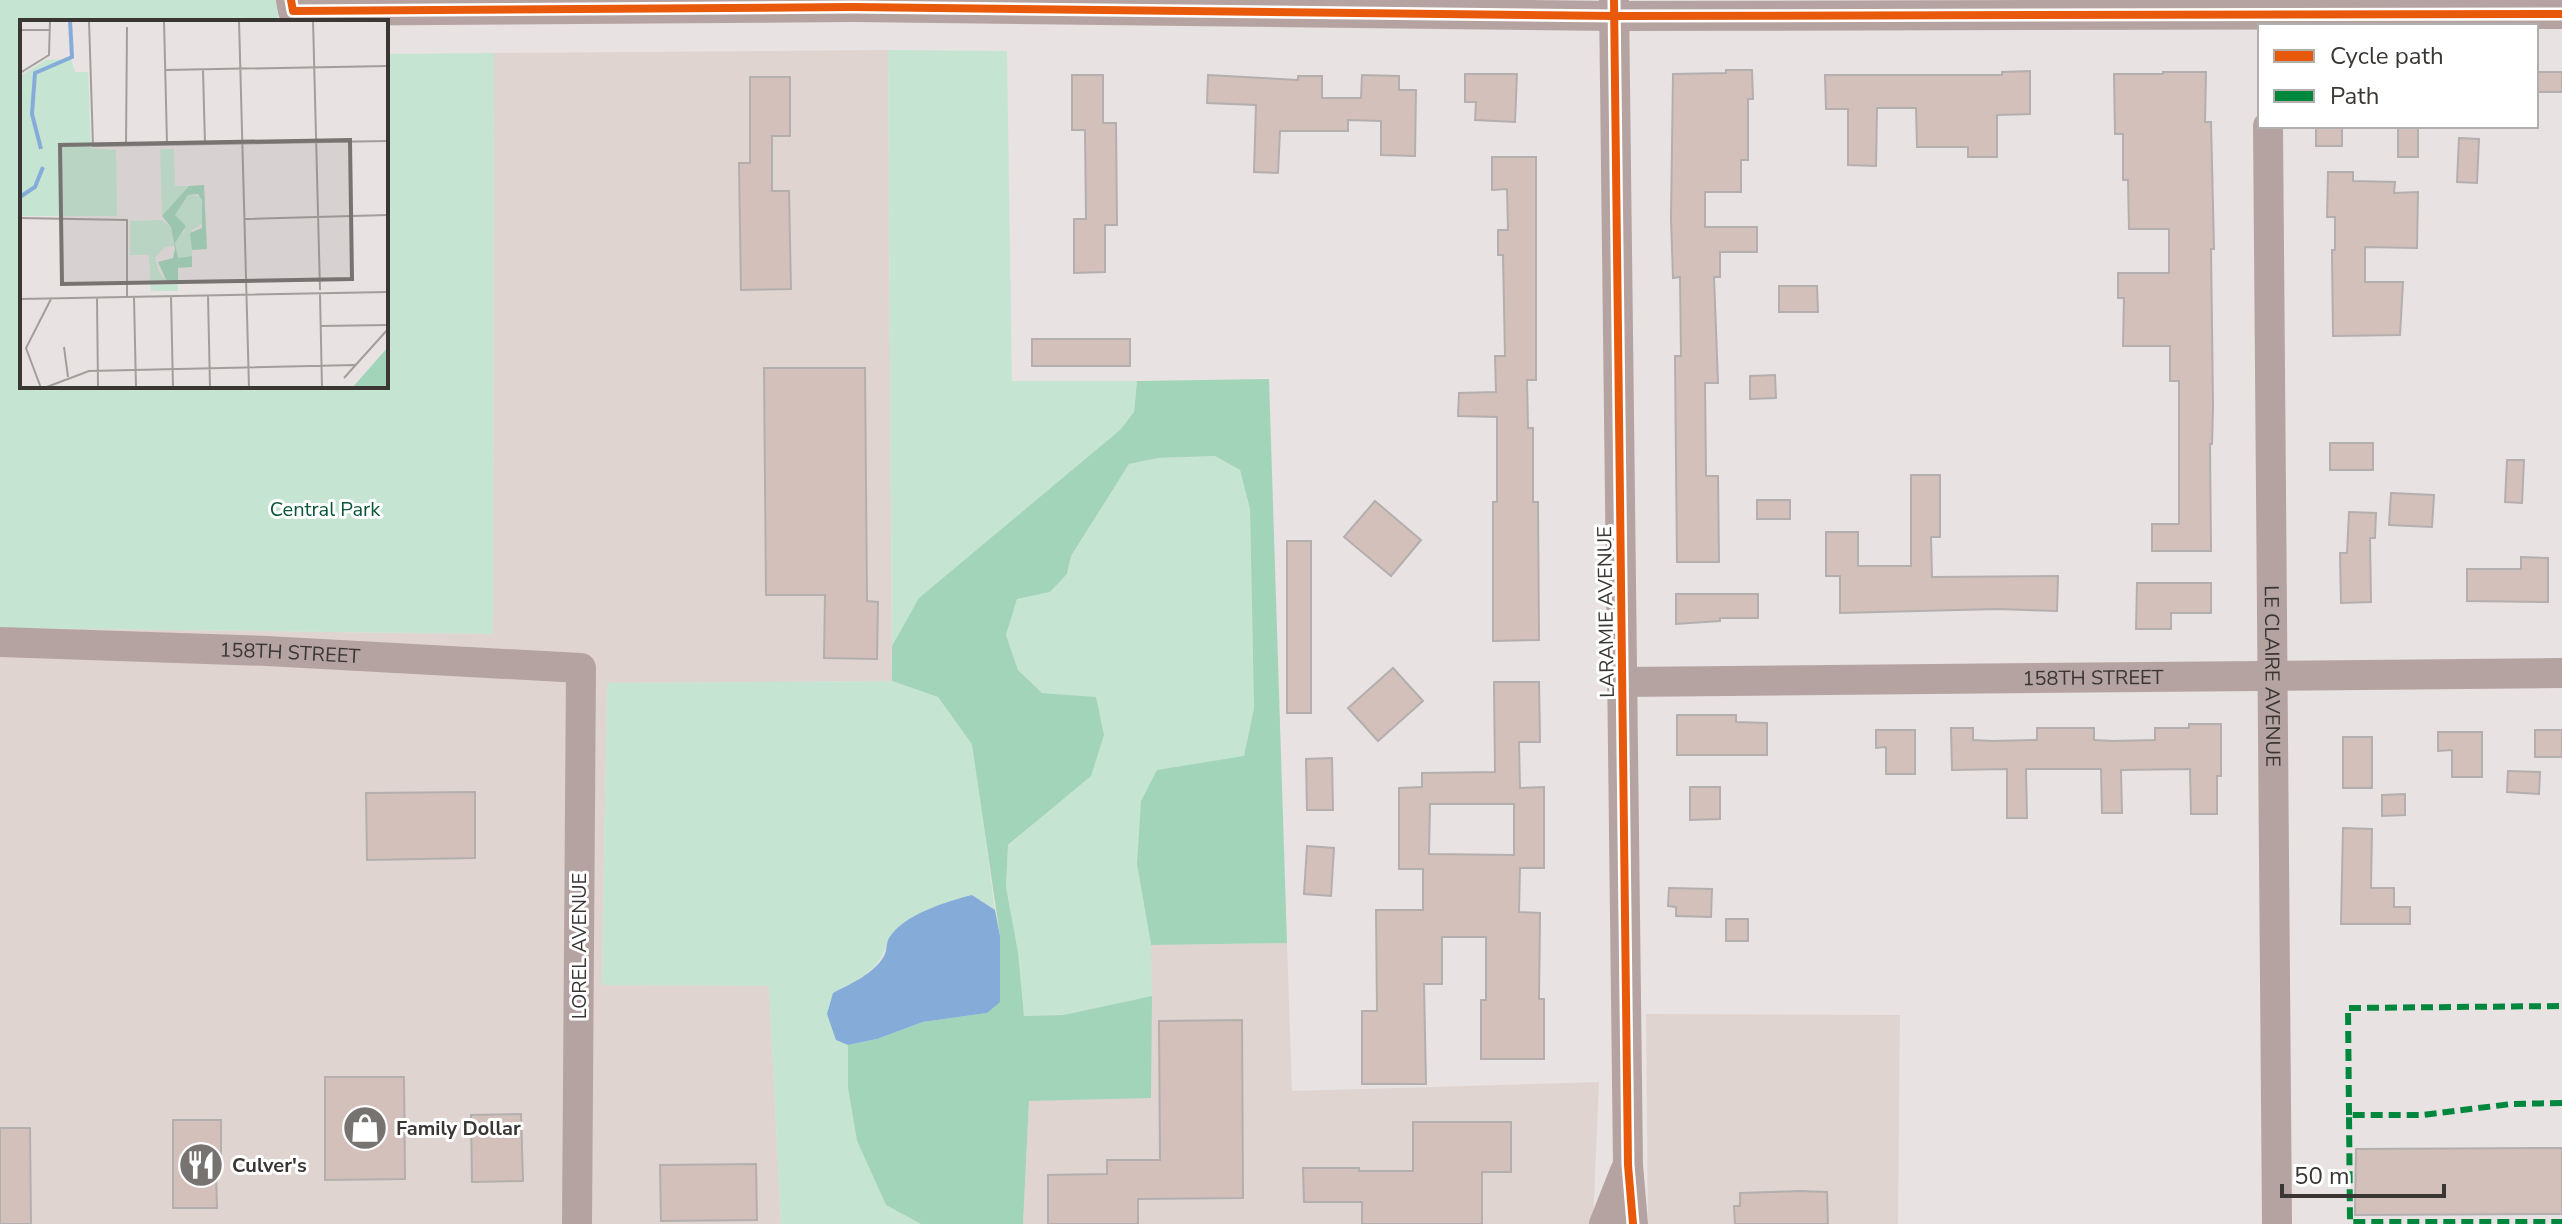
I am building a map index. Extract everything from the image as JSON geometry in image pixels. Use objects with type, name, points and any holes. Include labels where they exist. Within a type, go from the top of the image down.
[{"type":"street","points":[[292,6],[949,4],[2562,14]]},
{"type":"street","name":"LARAMIE AVENUE","points":[[1614,8],[1628,1165],[1633,1224]]},
{"type":"street","name":"LE CLAIRE AVENUE","points":[[2268,128],[2277,1224]]},
{"type":"street","name":"158TH STREET","points":[[0,642],[267,651],[581,668]]},
{"type":"street","name":"LOREL AVENUE","points":[[577,1224],[581,668]]},
{"type":"street","name":"158TH STREET","points":[[1623,682],[2562,673]]},
{"type":"street","name":"LARAMIE AVENUE","points":[[1604,1224],[1628,1165]]},
{"type":"shaded area","points":[[888,50],[892,681],[607,683],[602,984],[769,985],[781,1224],[0,1224],[0,628],[493,634],[494,53]]},
{"type":"shaded area","points":[[1287,943],[1292,1091],[1599,1082],[1593,1224],[1023,1224],[1029,1101],[1151,1097],[1151,945]]},
{"type":"shaded area","points":[[1646,1014],[1900,1015],[1898,1224],[1648,1224]]},
{"type":"green space","name":"Central Park","points":[[0,0],[277,0],[278,20],[20,20],[20,388],[388,388],[388,54],[494,53],[493,634],[0,628]]},
{"type":"green space","points":[[888,50],[1007,51],[1012,381],[1137,381],[1134,412],[1120,430],[920,598],[892,646]]},
{"type":"green space","points":[[1269,379],[1287,943],[1151,945],[1137,864],[1141,801],[1157,770],[1244,756],[1254,708],[1250,509],[1240,470],[1215,456],[1158,458],[1129,464],[1071,556],[1067,574],[1050,592],[1017,599],[1006,635],[1018,670],[1042,693],[1096,697],[1104,735],[1091,776],[1008,845],[1006,887],[1018,952],[1024,1016],[1063,1015],[1152,996],[1151,1098],[1029,1101],[1023,1224],[921,1224],[886,1205],[857,1141],[848,1088],[848,1045],[877,1039],[923,1022],[987,1013],[1000,936],[972,744],[938,697],[892,681],[892,646],[919,598],[1120,430],[1134,412],[1137,381]]},
{"type":"green space","points":[[1215,456],[1240,470],[1250,509],[1254,708],[1244,757],[1157,770],[1137,864],[1151,945],[1152,996],[1063,1015],[1024,1016],[1018,952],[1006,887],[1008,846],[1042,816],[1095,697],[1042,693],[1018,670],[1006,635],[1017,599],[1050,592],[1067,574],[1071,556],[1129,464],[1158,458]]},
{"type":"green space","points":[[892,681],[938,697],[973,744],[995,910],[972,895],[889,938],[875,966],[861,978],[833,993],[836,1040],[848,1045],[848,1088],[857,1141],[886,1205],[921,1224],[781,1224],[769,986],[602,985],[607,683]]},
{"type":"water","points":[[972,895],[995,910],[1000,936],[1000,1002],[987,1013],[923,1022],[877,1039],[848,1045],[836,1040],[827,1014],[833,993],[874,968],[884,956],[889,938],[905,922],[926,910]]},
{"type":"building","points":[[1726,70],[1752,70],[1753,99],[1748,99],[1748,160],[1741,160],[1741,192],[1705,192],[1705,227],[1757,227],[1757,252],[1720,252],[1720,277],[1714,277],[1718,383],[1705,383],[1706,476],[1718,476],[1719,562],[1677,562],[1675,356],[1681,356],[1680,277],[1673,278],[1671,219],[1673,74],[1726,73]]},
{"type":"building","points":[[2030,71],[2030,114],[1997,115],[1997,157],[1968,157],[1968,147],[1917,147],[1916,108],[1877,108],[1876,166],[1848,165],[1848,109],[1826,109],[1825,75],[2002,75],[2002,72]]},
{"type":"building","points":[[2206,72],[2205,122],[2211,122],[2214,249],[2211,249],[2211,551],[2152,551],[2152,524],[2179,524],[2179,381],[2170,381],[2170,346],[2123,346],[2124,298],[2118,298],[2118,273],[2169,273],[2169,229],[2129,229],[2128,180],[2123,180],[2123,134],[2115,134],[2114,74]]},
{"type":"building","points":[[2538,72],[2562,72],[2562,92],[2538,92]]},
{"type":"building","points":[[1465,74],[1517,74],[1515,122],[1475,120],[1476,102],[1465,102]]},
{"type":"building","points":[[1072,75],[1103,75],[1103,123],[1116,123],[1117,225],[1105,225],[1105,272],[1074,273],[1074,219],[1086,219],[1085,130],[1072,130]]},
{"type":"building","points":[[1208,75],[1298,80],[1298,76],[1322,76],[1322,98],[1361,98],[1362,75],[1399,76],[1399,90],[1416,90],[1415,156],[1381,155],[1381,121],[1348,120],[1348,131],[1280,131],[1278,173],[1254,172],[1256,105],[1207,103]]},
{"type":"building","points":[[750,77],[790,77],[790,136],[772,136],[772,191],[789,191],[791,289],[741,290],[739,163],[750,163]]},
{"type":"building","points":[[2316,128],[2342,128],[2342,146],[2316,146]]},
{"type":"building","points":[[2398,128],[2418,128],[2418,157],[2398,157]]},
{"type":"building","points":[[2459,138],[2479,139],[2477,183],[2457,182]]},
{"type":"building","points":[[1492,157],[1536,157],[1536,380],[1527,380],[1528,428],[1533,428],[1533,502],[1538,502],[1539,640],[1493,641],[1493,502],[1497,502],[1497,417],[1458,416],[1459,393],[1496,392],[1495,356],[1505,356],[1503,255],[1498,255],[1498,230],[1508,230],[1507,189],[1492,190]]},
{"type":"building","points":[[2328,172],[2353,172],[2353,181],[2395,182],[2394,193],[2418,192],[2417,248],[2365,247],[2365,282],[2403,282],[2400,335],[2333,336],[2332,250],[2335,250],[2335,217],[2327,217]]},
{"type":"building","points":[[1779,286],[1817,286],[1818,312],[1779,312]]},
{"type":"building","points":[[1032,339],[1130,339],[1130,366],[1032,366]]},
{"type":"building","points":[[764,368],[865,368],[867,601],[878,602],[877,659],[824,658],[825,595],[766,595]]},
{"type":"building","points":[[1775,375],[1776,398],[1750,399],[1750,376]]},
{"type":"building","points":[[2330,443],[2373,443],[2373,470],[2330,470]]},
{"type":"building","points":[[2507,460],[2524,460],[2522,503],[2505,502]]},
{"type":"building","points":[[1911,475],[1940,475],[1940,537],[1931,537],[1932,577],[2058,576],[2057,611],[1998,609],[1840,613],[1840,576],[1826,576],[1826,532],[1858,532],[1858,566],[1911,566]]},
{"type":"building","points":[[2391,493],[2434,495],[2432,527],[2389,525]]},
{"type":"building","points":[[1757,500],[1790,500],[1790,519],[1757,519]]},
{"type":"building","points":[[1375,501],[1421,540],[1391,576],[1344,537]]},
{"type":"building","points":[[2349,512],[2376,513],[2375,538],[2370,538],[2371,602],[2341,603],[2340,553],[2347,553]]},
{"type":"building","points":[[1287,541],[1311,541],[1311,713],[1287,713]]},
{"type":"building","points":[[2521,557],[2548,558],[2548,602],[2467,601],[2467,569],[2521,569]]},
{"type":"building","points":[[2137,583],[2211,583],[2211,613],[2171,613],[2171,629],[2136,629]]},
{"type":"building","points":[[1676,594],[1758,594],[1758,618],[1720,618],[1720,621],[1676,624]]},
{"type":"building","points":[[1393,668],[1423,701],[1378,741],[1348,708]]},
{"type":"building","points":[[1494,682],[1539,682],[1540,742],[1519,742],[1520,788],[1544,787],[1544,868],[1520,868],[1519,912],[1540,913],[1539,999],[1544,999],[1544,1059],[1481,1059],[1481,1000],[1486,1000],[1486,937],[1442,937],[1442,984],[1424,984],[1426,1084],[1362,1084],[1362,1011],[1377,1011],[1376,910],[1423,910],[1423,869],[1399,869],[1399,788],[1422,787],[1422,773],[1495,772]],"holes":[[[1430,804],[1514,804],[1514,855],[1429,854]]]},
{"type":"building","points":[[1677,715],[1736,715],[1736,722],[1767,723],[1767,755],[1677,755]]},
{"type":"building","points":[[2189,724],[2221,724],[2217,814],[2191,814],[2190,769],[2121,770],[2122,813],[2102,813],[2101,769],[2026,769],[2027,818],[2007,818],[2007,769],[1952,770],[1951,728],[1973,728],[1973,740],[1992,741],[2037,740],[2037,728],[2094,728],[2094,740],[2113,741],[2155,740],[2155,728],[2189,728]]},
{"type":"building","points":[[1876,730],[1915,730],[1915,774],[1886,774],[1886,747],[1876,748]]},
{"type":"building","points":[[2535,730],[2562,730],[2562,757],[2535,757]]},
{"type":"building","points":[[2438,732],[2482,732],[2482,777],[2452,777],[2452,750],[2438,751]]},
{"type":"building","points":[[2343,737],[2372,737],[2372,788],[2343,788]]},
{"type":"building","points":[[1332,758],[1333,810],[1307,810],[1306,759]]},
{"type":"building","points":[[2508,771],[2540,772],[2539,794],[2507,792]]},
{"type":"building","points":[[1690,787],[1720,787],[1720,819],[1690,820]]},
{"type":"building","points":[[475,792],[475,858],[367,860],[366,793]]},
{"type":"building","points":[[2405,794],[2405,815],[2382,816],[2382,795]]},
{"type":"building","points":[[2343,828],[2372,829],[2371,888],[2394,888],[2394,907],[2410,907],[2410,924],[2341,924]]},
{"type":"building","points":[[1307,846],[1334,848],[1331,896],[1304,894]]},
{"type":"building","points":[[1669,888],[1712,889],[1711,917],[1676,916],[1676,907],[1668,906]]},
{"type":"building","points":[[1726,919],[1748,919],[1748,941],[1726,941]]},
{"type":"building","points":[[1242,1020],[1243,1198],[1138,1199],[1138,1224],[1048,1224],[1048,1175],[1107,1174],[1107,1160],[1160,1160],[1159,1021]]},
{"type":"building","name":"Family Dollar","points":[[325,1077],[404,1077],[405,1179],[325,1180]]},
{"type":"building","points":[[521,1114],[523,1181],[472,1182],[471,1115]]},
{"type":"building","name":"Culver's","points":[[173,1120],[221,1120],[221,1172],[216,1172],[217,1208],[173,1208]]},
{"type":"building","points":[[1413,1122],[1511,1122],[1511,1172],[1482,1172],[1482,1224],[1362,1224],[1362,1202],[1304,1202],[1303,1168],[1413,1171]]},
{"type":"building","points":[[0,1128],[30,1128],[31,1224],[0,1224]]},
{"type":"building","points":[[2562,1148],[2562,1214],[2355,1215],[2356,1149]]},
{"type":"building","points":[[756,1164],[757,1220],[661,1221],[660,1165]]},
{"type":"building","points":[[1827,1192],[1828,1224],[1735,1224],[1734,1206],[1740,1206],[1740,1193]]},
{"type":"marked path","points":[[2349,1115],[2348,1008],[2562,1006]]},
{"type":"marked path","points":[[2562,1103],[2511,1104],[2423,1115],[2349,1115],[2350,1222],[2562,1222]]},
{"type":"cycle path","points":[[291,0],[293,11],[853,7],[1614,16],[2562,14]]},
{"type":"cycle path","points":[[1614,0],[1628,1165],[1633,1224]]},
{"type":"place","name":"Family Dollar","points":[[365,1128]]},
{"type":"place","name":"Culver's","points":[[201,1165]]}]
